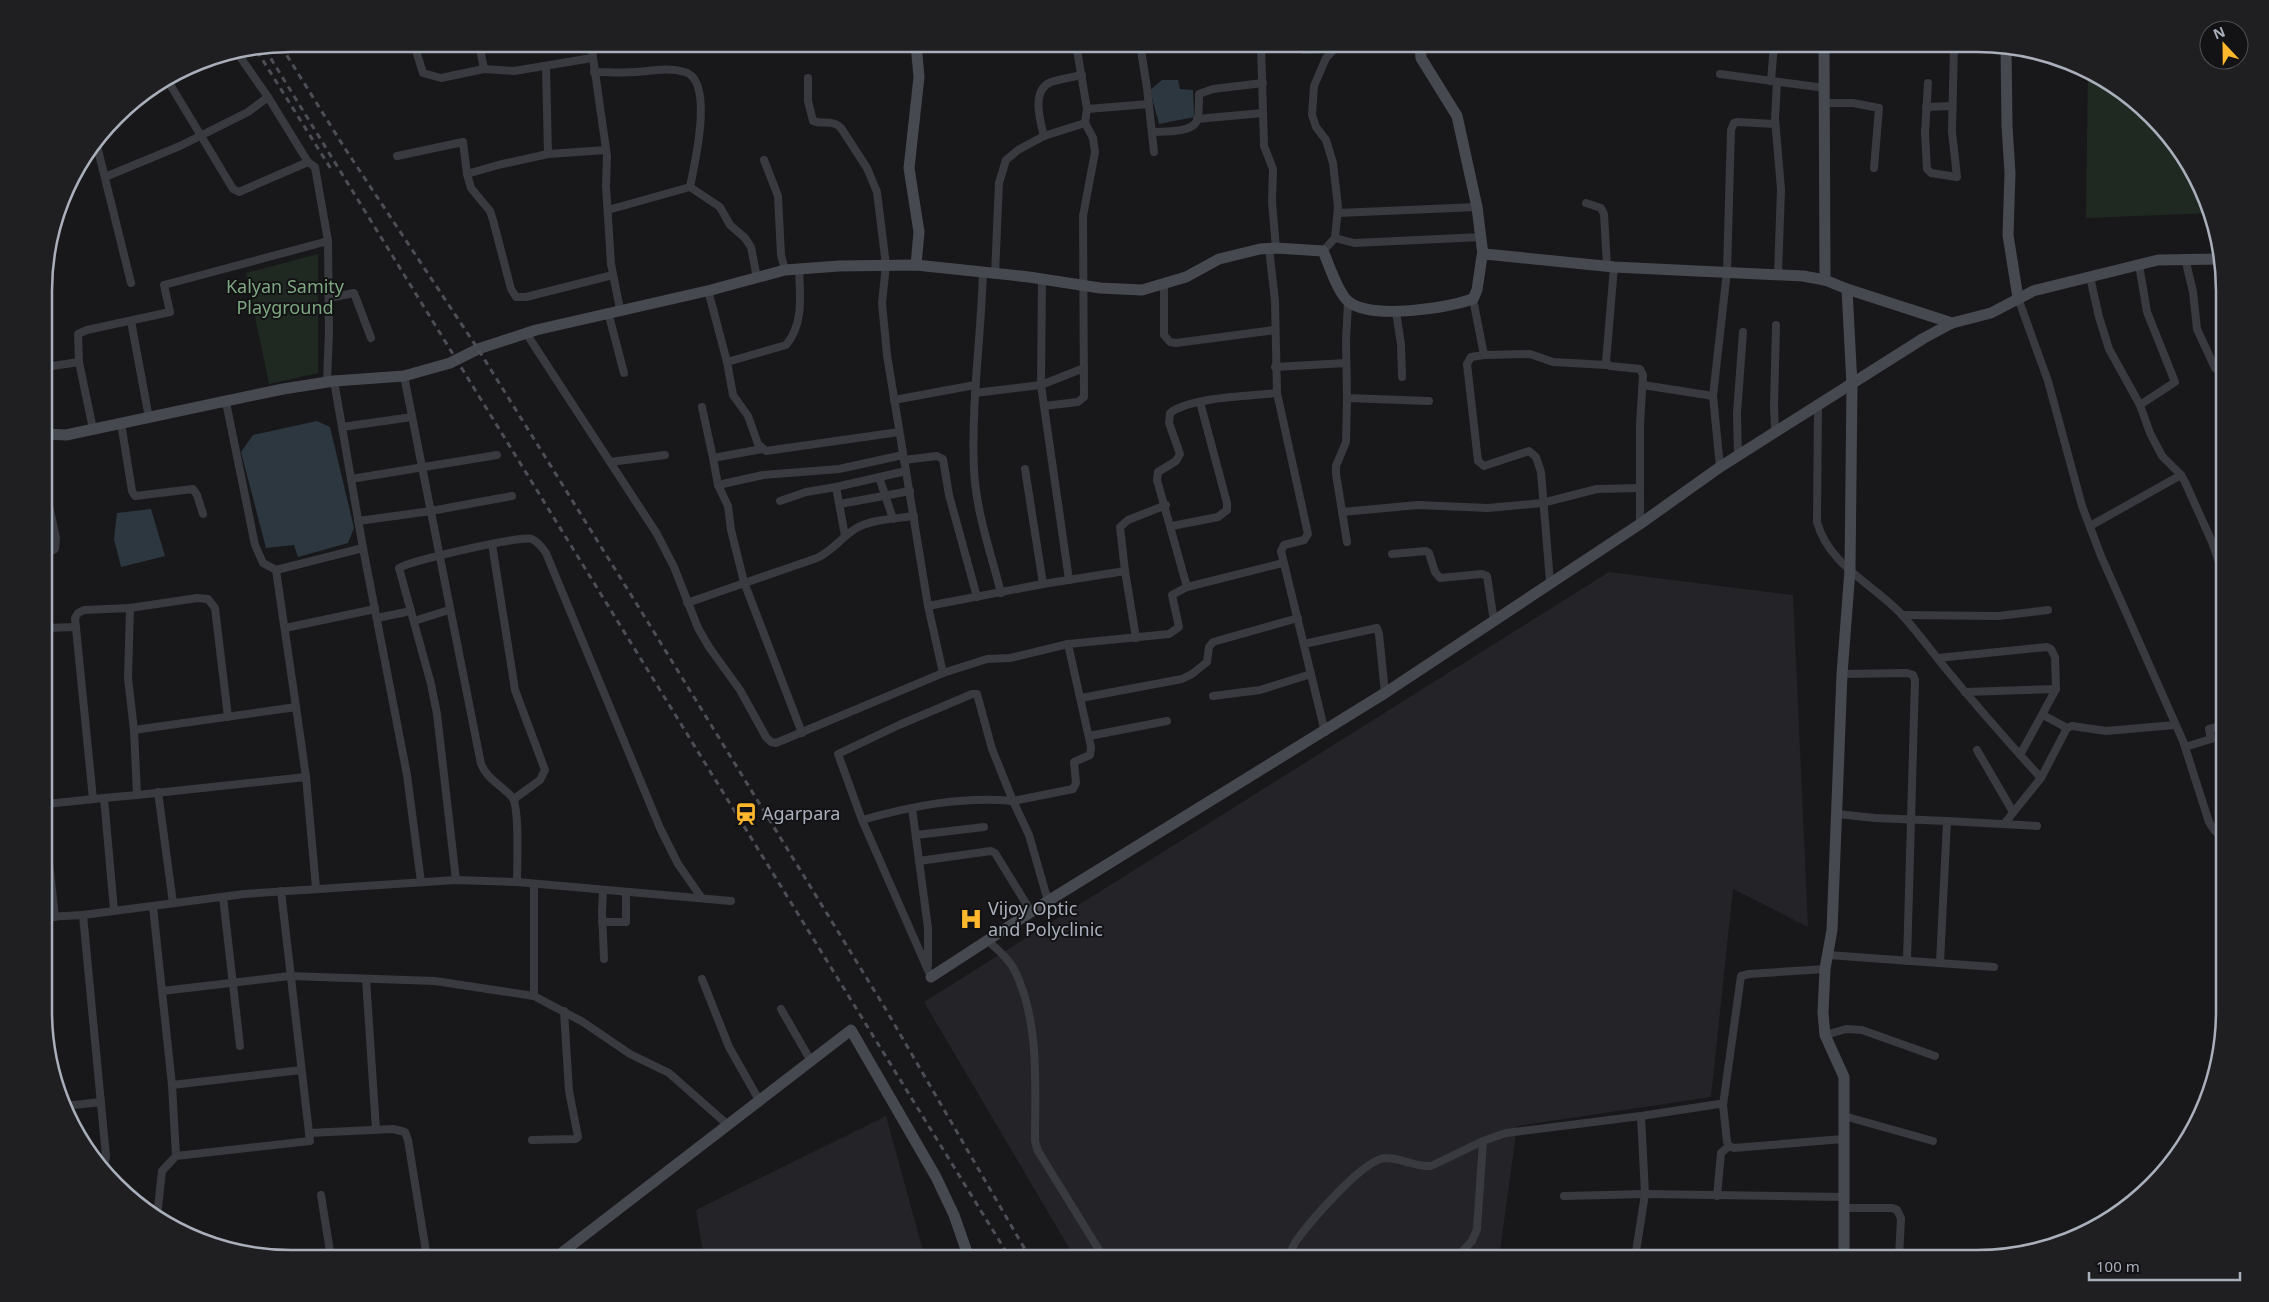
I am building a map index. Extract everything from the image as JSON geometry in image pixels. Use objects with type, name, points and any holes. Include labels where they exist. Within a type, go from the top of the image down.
[{"type":"street","points":[[416,52],[423,73],[441,78],[484,69],[514,71],[592,58]]},
{"type":"street","points":[[481,52],[484,69]]},
{"type":"street","points":[[592,52],[606,150],[613,275],[620,309]]},
{"type":"street","points":[[916,265],[919,232],[909,168],[919,77],[917,52]]},
{"type":"street","points":[[1044,406],[1082,400],[1085,286],[1083,216],[1095,152],[1093,138],[1085,123],[1087,109],[1078,52]]},
{"type":"street","points":[[1141,52],[1154,152]]},
{"type":"street","points":[[1261,52],[1264,146],[1273,169],[1272,202],[1277,393],[1308,534],[1304,540],[1284,545],[1281,551],[1324,732]]},
{"type":"street","points":[[1323,251],[1335,238],[1338,213],[1333,163],[1326,140],[1316,127],[1312,115],[1314,86],[1326,58],[1332,52]]},
{"type":"street","points":[[1421,52],[1421,58],[1457,116],[1477,207],[1483,255],[1477,290],[1473,299],[1484,355]]},
{"type":"street","points":[[1774,52],[1775,124],[1781,189],[1778,274]]},
{"type":"street","points":[[1824,52],[1825,280]]},
{"type":"street","points":[[1928,83],[1925,134],[1928,172],[1957,177],[1952,132],[1954,52]]},
{"type":"street","points":[[2006,55],[2010,173],[2008,235],[2018,298],[2046,373],[2082,506],[2185,747],[2209,822],[2216,832]]},
{"type":"street","points":[[241,58],[268,97],[308,162],[316,168],[328,241],[330,381],[342,427],[350,479],[406,775],[421,882]]},
{"type":"street","points":[[546,66],[548,154]]},
{"type":"street","points":[[594,72],[635,72],[664,68],[688,72],[694,79],[702,110],[690,187]]},
{"type":"street","points":[[1720,74],[1825,88]]},
{"type":"street","points":[[1044,136],[1039,103],[1042,91],[1049,83],[1082,75]]},
{"type":"street","points":[[808,78],[808,101],[813,121],[819,123],[831,122],[841,128],[866,168],[877,192],[886,265],[882,303],[894,400],[928,606],[943,673]]},
{"type":"street","points":[[1152,132],[1193,126],[1197,119],[1199,94],[1213,89],[1262,83]]},
{"type":"street","points":[[171,86],[202,134],[229,184],[239,192],[308,162]]},
{"type":"street","points":[[105,177],[248,112],[268,97]]},
{"type":"street","points":[[1825,102],[1853,103],[1878,108],[1874,168]]},
{"type":"street","points":[[1087,109],[1149,104]]},
{"type":"street","points":[[1926,107],[1952,106]]},
{"type":"street","points":[[1197,119],[1263,113]]},
{"type":"street","points":[[1720,467],[1713,396],[1727,271],[1731,130],[1734,123],[1737,122],[1775,124]]},
{"type":"street","points":[[1001,593],[977,492],[974,454],[975,389],[998,183],[1006,160],[1018,150],[1044,136],[1085,123]]},
{"type":"street","points":[[397,156],[463,142],[467,174],[471,188],[490,212],[510,289],[516,296],[526,297],[613,275]]},
{"type":"street","points":[[467,174],[548,154],[606,150]]},
{"type":"street","points":[[98,151],[131,283]]},
{"type":"street","points":[[764,160],[778,196],[781,255],[785,270]]},
{"type":"street","points":[[608,210],[690,187],[720,207],[730,225],[746,238],[751,247],[757,278]]},
{"type":"street","points":[[1586,203],[1601,208],[1604,214],[1610,266],[1607,365]]},
{"type":"street","points":[[1338,213],[1477,207]]},
{"type":"street","points":[[1335,238],[1354,243],[1482,237]]},
{"type":"street","points":[[93,429],[79,362],[78,334],[87,330],[170,312],[164,285],[328,241]]},
{"type":"street","points":[[52,434],[66,435],[330,381],[404,376],[450,363],[478,350],[526,333],[785,270],[839,266],[916,265],[1042,279],[1085,286],[1142,290],[1186,277],[1219,259],[1273,248],[1323,251]]},
{"type":"street","points":[[1323,251],[1337,283],[1348,302],[1346,442],[1336,466],[1347,542]]},
{"type":"street","points":[[1483,255],[1610,266],[1778,274],[1825,280],[1952,323]]},
{"type":"street","points":[[929,972],[988,941],[1324,732],[1640,524],[1720,467],[1852,385],[1881,363],[1952,323],[1991,313],[2033,291],[2139,264],[2158,260],[2185,258],[2214,259]]},
{"type":"street","points":[[2185,258],[2193,292],[2197,329],[2216,368]]},
{"type":"street","points":[[2139,264],[2147,312],[2175,382],[2140,405]]},
{"type":"street","points":[[726,362],[786,345],[791,339],[800,310],[799,269]]},
{"type":"street","points":[[2090,277],[2099,317],[2110,349],[2140,405],[2150,433],[2162,456],[2181,475],[2216,554]]},
{"type":"street","points":[[1042,279],[1041,386],[1070,580]]},
{"type":"street","points":[[1164,283],[1164,335],[1170,342],[1176,343],[1275,330]]},
{"type":"street","points":[[1844,1250],[1844,1077],[1825,1034],[1823,1013],[1825,970],[1832,930],[1842,674],[1850,570],[1852,385],[1847,289]]},
{"type":"street","points":[[708,290],[733,395],[748,416],[758,444],[762,449]]},
{"type":"street","points":[[329,298],[354,293],[370,338]]},
{"type":"street","points":[[1348,302],[1359,307],[1396,312],[1460,304],[1473,299]]},
{"type":"street","points":[[608,312],[624,373]]},
{"type":"street","points":[[1396,312],[1401,344],[1402,377]]},
{"type":"street","points":[[131,321],[149,418]]},
{"type":"street","points":[[1775,432],[1776,325]]},
{"type":"street","points":[[1738,456],[1737,413],[1743,332]]},
{"type":"street","points":[[526,333],[657,534],[674,567],[688,603],[709,647],[740,690],[770,742],[780,743],[943,673],[986,659],[1010,658],[1068,644],[1136,638],[1175,631],[1179,627],[1179,622],[1171,600],[1172,595],[1186,587],[1283,563]]},
{"type":"street","points":[[1550,582],[1542,503],[1541,472],[1533,453],[1522,452],[1484,466],[1478,461],[1467,364],[1471,357],[1530,354],[1553,362],[1640,369],[1643,375],[1640,424],[1640,524]]},
{"type":"street","points":[[52,366],[79,362]]},
{"type":"street","points":[[1275,366],[1346,363]]},
{"type":"street","points":[[894,400],[975,389],[1041,386],[1084,368]]},
{"type":"street","points":[[404,376],[424,467],[430,511],[481,764],[488,776],[514,799],[517,817],[518,882]]},
{"type":"street","points":[[1643,385],[1713,396]]},
{"type":"street","points":[[1186,587],[1172,526],[1158,480],[1158,472],[1176,461],[1180,454],[1168,418],[1175,410],[1200,402],[1277,393]]},
{"type":"street","points":[[1346,398],[1429,401]]},
{"type":"street","points":[[226,402],[255,545],[263,563],[276,570],[363,548]]},
{"type":"street","points":[[1172,526],[1218,517],[1227,510],[1227,503],[1200,402]]},
{"type":"street","points":[[1818,406],[1817,522],[1828,546],[1850,570],[1902,614],[1965,692],[2041,778]]},
{"type":"street","points":[[702,407],[718,485],[728,506],[731,530],[744,582],[802,733]]},
{"type":"street","points":[[342,427],[412,417]]},
{"type":"street","points":[[121,423],[134,496],[139,497],[193,489],[198,495],[203,514]]},
{"type":"street","points":[[713,458],[762,449],[782,449],[857,436],[899,432]]},
{"type":"street","points":[[350,479],[497,455]]},
{"type":"street","points":[[610,462],[665,455]]},
{"type":"street","points":[[718,485],[763,475],[839,469],[903,458],[937,456],[943,459],[949,495],[977,597]]},
{"type":"street","points":[[1025,469],[1043,584]]},
{"type":"street","points":[[780,501],[806,492],[906,471]]},
{"type":"street","points":[[2090,526],[2181,475]]},
{"type":"street","points":[[879,477],[893,519]]},
{"type":"street","points":[[836,487],[845,536]]},
{"type":"street","points":[[1342,512],[1407,506],[1488,508],[1542,503],[1597,489],[1640,488]]},
{"type":"street","points":[[840,504],[910,491]]},
{"type":"street","points":[[358,521],[430,511],[512,496]]},
{"type":"street","points":[[1136,638],[1120,527],[1128,520],[1166,505]]},
{"type":"street","points":[[688,603],[817,558],[828,553],[845,536],[862,526],[914,516]]},
{"type":"street","points":[[52,519],[56,538],[55,549],[52,551]]},
{"type":"street","points":[[456,880],[432,684],[399,568],[510,540],[531,539],[540,544],[546,553],[660,828],[678,864],[701,897]]},
{"type":"street","points":[[492,544],[515,690],[545,770],[544,776],[540,780],[514,799]]},
{"type":"street","points":[[1392,554],[1426,551],[1435,572],[1440,578],[1482,574],[1487,576],[1494,621]]},
{"type":"street","points":[[276,570],[306,778],[316,888]]},
{"type":"street","points":[[928,606],[1043,584],[1125,571]]},
{"type":"street","points":[[93,799],[75,618],[78,612],[84,610],[130,608],[198,598],[208,599],[215,608],[228,717]]},
{"type":"street","points":[[130,608],[128,678],[134,730],[137,795]]},
{"type":"street","points":[[414,621],[449,610]]},
{"type":"street","points":[[1902,614],[1998,616],[2048,610]]},
{"type":"street","points":[[285,628],[376,614],[411,611]]},
{"type":"street","points":[[1081,698],[1188,677],[1207,662],[1209,647],[1213,642],[1298,618]]},
{"type":"street","points":[[52,628],[76,627]]},
{"type":"street","points":[[1304,644],[1377,628],[1385,693]]},
{"type":"street","points":[[862,820],[912,808],[970,799],[1013,801],[1073,789],[1076,783],[1074,762],[1090,755],[1091,747],[1068,644]]},
{"type":"street","points":[[1938,658],[2051,649],[2055,657],[2056,689],[2020,755]]},
{"type":"street","points":[[1842,674],[1907,673],[1912,675],[1915,680],[1907,961]]},
{"type":"street","points":[[1213,696],[1260,690],[1311,674]]},
{"type":"street","points":[[1965,692],[2056,689]]},
{"type":"street","points":[[929,972],[862,820],[838,754],[899,725],[972,694],[979,696],[992,749],[1029,835],[1048,902]]},
{"type":"street","points":[[134,730],[296,708]]},
{"type":"street","points":[[2043,715],[2067,728]]},
{"type":"street","points":[[1088,736],[1167,721]]},
{"type":"street","points":[[2004,824],[2041,778],[2067,728],[2072,726],[2112,731],[2175,725]]},
{"type":"street","points":[[2185,747],[2211,739],[2209,729],[2216,727]]},
{"type":"street","points":[[1977,750],[2012,812]]},
{"type":"street","points":[[52,803],[306,778]]},
{"type":"street","points":[[158,792],[173,903]]},
{"type":"street","points":[[104,798],[114,910]]},
{"type":"street","points":[[912,808],[928,928],[929,972]]},
{"type":"street","points":[[1837,814],[1875,818],[1910,818],[2037,826]]},
{"type":"street","points":[[1940,963],[1947,821]]},
{"type":"street","points":[[916,835],[984,827]]},
{"type":"street","points":[[919,861],[991,851],[995,853],[1032,913]]},
{"type":"street","points":[[52,917],[281,891],[456,880],[518,882],[730,901]]},
{"type":"street","points":[[534,884],[534,996]]},
{"type":"street","points":[[52,889],[55,917]]},
{"type":"street","points":[[158,1208],[162,1171],[166,1164],[176,1156],[310,1140],[281,891]]},
{"type":"street","points":[[603,891],[604,959]]},
{"type":"street","points":[[602,922],[626,922],[626,892]]},
{"type":"street","points":[[223,897],[240,1046]]},
{"type":"street","points":[[153,907],[172,1085],[176,1156]]},
{"type":"street","points":[[83,915],[101,1102],[103,1157]]},
{"type":"street","points":[[988,941],[1007,958],[1014,970],[1028,1013],[1034,1052],[1035,1141],[1038,1151],[1099,1250]]},
{"type":"street","points":[[1828,955],[1994,967]]},
{"type":"street","points":[[1729,1146],[1723,1105],[1741,976],[1825,970]]},
{"type":"street","points":[[162,991],[290,976],[435,981],[534,996],[564,1011],[630,1054],[669,1073],[728,1124]]},
{"type":"street","points":[[366,979],[376,1129]]},
{"type":"street","points":[[702,979],[729,1047],[759,1100]]},
{"type":"street","points":[[782,1009],[811,1061]]},
{"type":"street","points":[[532,1140],[576,1139],[578,1137],[569,1091],[564,1011]]},
{"type":"street","points":[[565,1250],[851,1030],[936,1177],[954,1215],[966,1250]]},
{"type":"street","points":[[1825,1034],[1846,1030],[1862,1030],[1935,1056]]},
{"type":"street","points":[[172,1085],[301,1070]]},
{"type":"street","points":[[72,1105],[101,1102]]},
{"type":"street","points":[[1292,1250],[1296,1242],[1348,1181],[1369,1165],[1385,1157],[1423,1166],[1431,1166],[1483,1141],[1506,1133],[1719,1104],[1723,1105]]},
{"type":"street","points":[[1636,1250],[1645,1194],[1641,1116]]},
{"type":"street","points":[[1844,1116],[1933,1141]]},
{"type":"street","points":[[309,1133],[376,1129],[400,1130],[407,1136],[426,1250]]},
{"type":"street","points":[[1717,1196],[1720,1153],[1729,1146],[1742,1148],[1843,1138]]},
{"type":"street","points":[[1464,1250],[1472,1241],[1477,1229],[1483,1141]]},
{"type":"street","points":[[1564,1196],[1645,1194],[1717,1196],[1844,1202],[1892,1208],[1897,1210],[1901,1218],[1899,1250]]},
{"type":"street","points":[[321,1195],[330,1250]]},
{"type":"shaded area","points":[[1300,52],[1328,53],[1302,54]]},
{"type":"shaded area","points":[[1162,80],[1178,80],[1180,89],[1193,90],[1194,117],[1159,124],[1150,90]]},
{"type":"shaded area","points":[[317,421],[330,427],[354,528],[348,543],[298,557],[294,545],[266,548],[241,452],[253,435]]},
{"type":"shaded area","points":[[151,509],[165,556],[121,567],[114,539],[117,513]]},
{"type":"shaded area","points":[[1609,572],[1793,595],[1808,927],[1733,889],[1711,1097],[1517,1126],[1500,1250],[1070,1250],[924,1002]]},
{"type":"shaded area","points":[[886,1116],[923,1250],[703,1250],[696,1210]]},
{"type":"green space","points":[[2088,80],[2123,102],[2157,134],[2184,172],[2203,213],[2086,218]]},
{"type":"green space","name":"Kalyan Samity Playground","points":[[318,254],[318,373],[269,384],[246,273]]},
{"type":"railway","points":[[285,52],[344,147],[478,349],[646,619],[885,1008],[1025,1250]]},
{"type":"railway","points":[[268,54],[1005,1250]]},
{"type":"railway","points":[[260,55],[331,169]]},
{"type":"place","name":"Agarpara","points":[[746,814]]},
{"type":"place","name":"Vijoy Optic and Polyclinic","points":[[971,919]]}]
